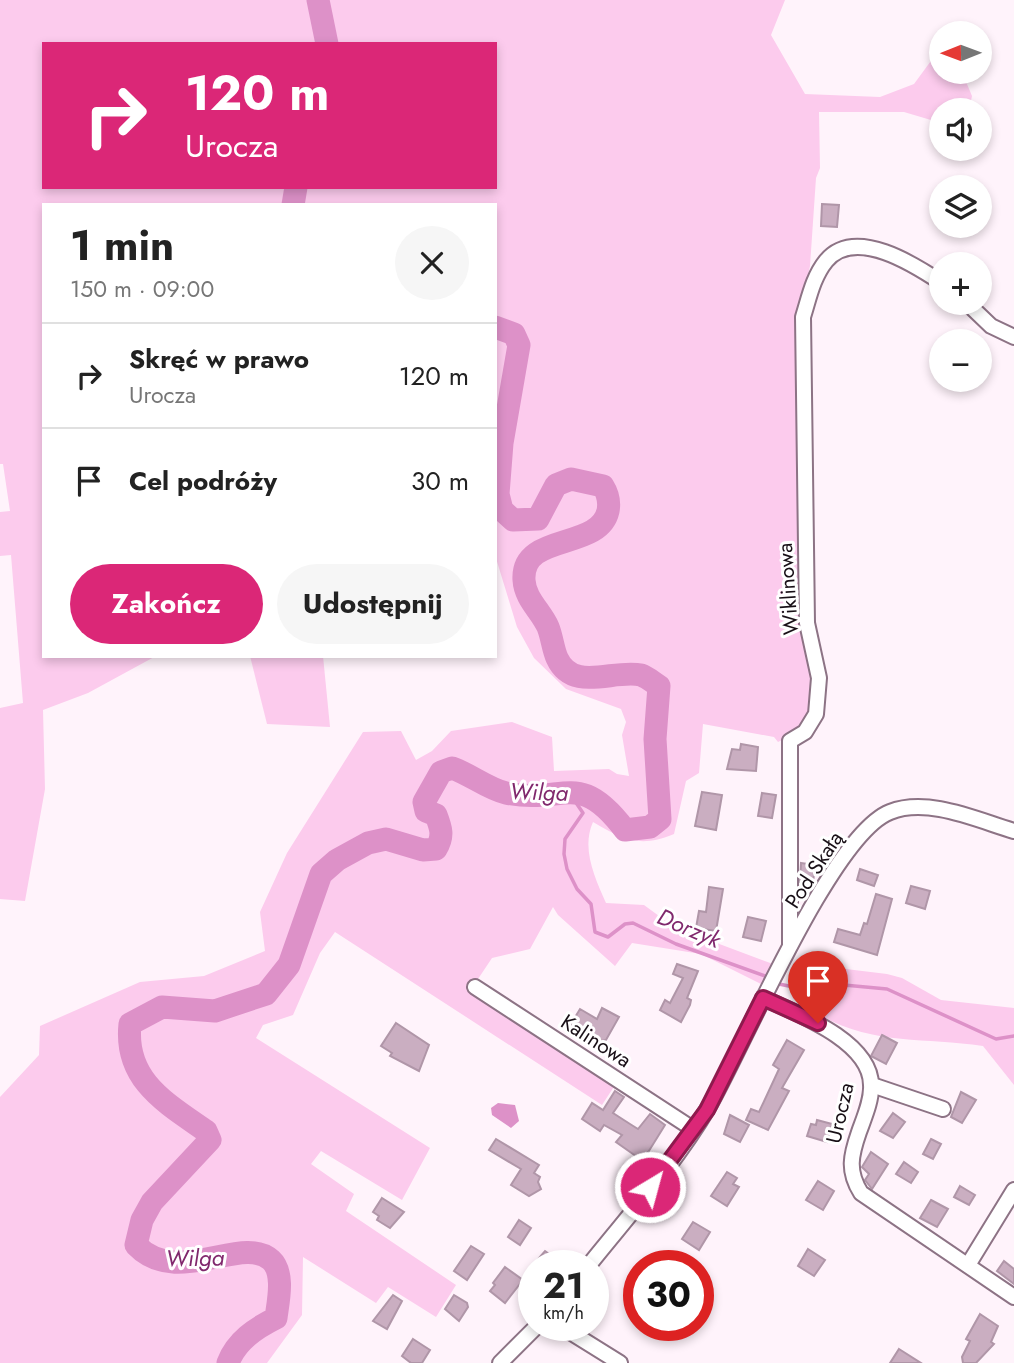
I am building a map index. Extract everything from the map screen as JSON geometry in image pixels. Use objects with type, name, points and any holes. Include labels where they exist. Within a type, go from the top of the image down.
[{"type":"street","name":"Wiklinowa","points":[[790,946],[790,741],[805,732],[816,714],[819,678],[807,622],[803,317],[813,285],[825,263],[829,258],[849,249],[889,252],[929,275]]},
{"type":"street","points":[[980,315],[991,326],[1014,337]]},
{"type":"street","name":"Pod Skałą","points":[[601,1250],[694,1129],[717,1092],[790,946],[852,845],[889,812],[917,807],[946,811],[1014,831]]},
{"type":"street","name":"Kalinowa","points":[[475,987],[694,1129]]},
{"type":"street","name":"Urocza","points":[[763,998],[818,1023],[850,1046],[867,1067],[872,1085],[867,1108],[852,1147],[852,1179],[861,1193],[1014,1297]]},
{"type":"street","points":[[872,1085],[943,1109]]},
{"type":"street","points":[[968,1265],[1014,1190]]},
{"type":"street","points":[[500,1363],[522,1341]]},
{"type":"street","points":[[585,1341],[620,1363]]},
{"type":"shaded area","points":[[0,0],[785,0],[771,35],[805,94],[880,97],[914,84],[929,64],[929,84],[967,84],[972,98],[929,98],[929,119],[904,112],[819,112],[820,168],[816,178],[810,266],[799,319],[814,681],[809,717],[800,731],[778,742],[774,737],[703,724],[699,773],[686,781],[674,834],[651,841],[632,840],[593,822],[590,832],[588,843],[591,863],[606,903],[644,905],[674,927],[773,964],[761,984],[701,954],[632,943],[615,966],[558,915],[553,907],[530,949],[492,958],[472,988],[617,1082],[602,1105],[335,932],[320,953],[293,1015],[263,1025],[256,1038],[430,1148],[402,1200],[321,1151],[311,1164],[354,1194],[346,1211],[456,1285],[436,1317],[388,1287],[376,1303],[303,1257],[302,1315],[267,1363],[0,1363],[0,1097],[39,1055],[40,1026],[140,982],[204,976],[265,951],[260,912],[287,853],[363,732],[401,731],[416,760],[432,751],[451,731],[512,722],[552,737],[554,771],[609,769],[629,776],[622,735],[626,722],[621,709],[566,689],[534,658],[517,627],[497,562],[497,203],[42,203],[42,658],[152,658],[88,693],[43,710],[45,789],[25,901],[0,899],[0,708],[23,703],[11,555],[0,556],[0,512],[10,511],[3,464],[0,464]]},
{"type":"shaded area","points":[[250,658],[323,658],[330,727],[267,724]]},
{"type":"shaded area","points":[[813,965],[902,978],[941,1000],[1014,1008],[1014,1085],[983,1046],[900,1039],[860,1032],[814,1012],[801,1001],[798,991],[801,972]]},
{"type":"shaded area","points":[[498,1103],[515,1105],[519,1121],[511,1128],[492,1115],[491,1108]]},
{"type":"building","points":[[822,204],[839,205],[837,227],[821,226]]},
{"type":"building","points":[[741,744],[758,747],[756,771],[727,769],[732,749],[740,750]]},
{"type":"building","points":[[702,792],[722,795],[716,830],[695,826]]},
{"type":"building","points":[[762,793],[776,795],[772,818],[758,816]]},
{"type":"building","points":[[801,863],[815,865],[813,883],[800,882]]},
{"type":"building","points":[[860,869],[878,875],[874,886],[857,880]]},
{"type":"building","points":[[911,886],[930,891],[925,909],[906,903]]},
{"type":"building","points":[[709,887],[723,889],[716,931],[696,928],[699,911],[706,912]]},
{"type":"building","points":[[876,894],[892,899],[877,955],[834,942],[838,929],[860,935],[864,923],[867,924]]},
{"type":"building","points":[[748,917],[766,921],[761,941],[743,937]]},
{"type":"building","points":[[677,964],[698,971],[687,998],[691,1000],[690,1005],[681,1022],[660,1010],[665,1000],[670,1003],[683,978],[673,974]]},
{"type":"building","points":[[602,1008],[619,1017],[606,1040],[602,1041],[571,1024],[580,1009],[597,1019]]},
{"type":"building","points":[[396,1023],[429,1045],[419,1071],[390,1056],[392,1053],[381,1046]]},
{"type":"building","points":[[882,1035],[897,1043],[886,1064],[871,1056]]},
{"type":"building","points":[[787,1040],[804,1050],[782,1088],[789,1091],[768,1130],[746,1120],[751,1109],[759,1112],[779,1069],[773,1065]]},
{"type":"building","points":[[615,1091],[624,1097],[613,1113],[638,1129],[650,1114],[665,1125],[647,1154],[640,1159],[616,1142],[622,1135],[604,1125],[600,1131],[582,1119],[592,1103],[603,1110]]},
{"type":"building","points":[[961,1092],[976,1100],[962,1123],[951,1117]]},
{"type":"building","points":[[893,1113],[905,1122],[893,1138],[880,1131]]},
{"type":"building","points":[[730,1115],[749,1125],[740,1142],[724,1134]]},
{"type":"building","points":[[817,1120],[832,1124],[827,1142],[807,1136],[811,1124],[816,1125]]},
{"type":"building","points":[[496,1139],[539,1165],[534,1173],[540,1177],[538,1182],[541,1189],[529,1196],[511,1185],[521,1169],[489,1150]]},
{"type":"building","points":[[931,1139],[941,1144],[933,1159],[923,1154]]},
{"type":"building","points":[[871,1152],[888,1164],[872,1189],[865,1180],[869,1174],[862,1167]]},
{"type":"building","points":[[904,1162],[918,1172],[911,1183],[896,1174]]},
{"type":"building","points":[[727,1172],[737,1178],[733,1184],[739,1187],[727,1206],[711,1196]]},
{"type":"building","points":[[818,1181],[834,1191],[823,1210],[806,1200]]},
{"type":"building","points":[[960,1186],[975,1195],[969,1205],[954,1197]]},
{"type":"building","points":[[382,1198],[404,1212],[390,1228],[377,1220],[379,1216],[373,1212]]},
{"type":"building","points":[[931,1200],[948,1209],[937,1227],[920,1218]]},
{"type":"building","points":[[519,1220],[531,1228],[520,1245],[508,1237]]},
{"type":"building","points":[[693,1222],[710,1232],[699,1250],[682,1239]]},
{"type":"building","points":[[471,1246],[484,1254],[467,1280],[454,1271]]},
{"type":"building","points":[[808,1249],[825,1260],[814,1276],[798,1266]]},
{"type":"building","points":[[1004,1261],[1014,1269],[1014,1284],[997,1271]]},
{"type":"building","points":[[505,1267],[518,1276],[518,1286],[505,1303],[490,1291],[495,1285],[493,1283]]},
{"type":"building","points":[[393,1295],[402,1301],[387,1329],[373,1321]]},
{"type":"building","points":[[454,1295],[467,1303],[468,1307],[459,1321],[445,1309]]},
{"type":"building","points":[[980,1314],[998,1326],[991,1342],[994,1344],[976,1363],[963,1363],[962,1357],[970,1341],[966,1339]]},
{"type":"building","points":[[413,1339],[430,1350],[422,1363],[411,1363],[402,1356]]},
{"type":"building","points":[[899,1349],[921,1363],[890,1363]]},
{"type":"waterway","name":"Wilga","points":[[318,0],[327,42]]},
{"type":"waterway","name":"Wilga","points":[[293,203],[296,189]]},
{"type":"waterway","name":"Wilga","points":[[228,1363],[236,1348],[248,1336],[276,1318],[278,1272],[271,1260],[259,1254],[243,1253],[189,1262],[170,1262],[152,1257],[136,1245],[142,1220],[152,1202],[210,1140],[206,1131],[163,1100],[141,1075],[130,1044],[130,1024],[162,1007],[215,1011],[266,994],[289,965],[321,874],[337,860],[368,843],[386,839],[423,850],[436,849],[441,836],[440,828],[436,815],[426,811],[424,802],[441,772],[452,768],[506,793],[582,794],[609,811],[625,830],[650,827],[660,819],[655,739],[659,686],[641,675],[583,677],[564,669],[557,658],[548,627],[525,587],[526,565],[535,555],[591,532],[602,523],[609,501],[603,486],[571,479],[556,485],[538,519],[513,520],[502,510],[498,494],[502,443],[519,345],[514,334],[497,328]]},
{"type":"waterway","name":"Dorzyk","points":[[568,791],[583,813],[565,839],[564,854],[567,869],[577,889],[591,904],[595,932],[608,937],[625,924],[633,923],[676,944],[765,976]]},
{"type":"waterway","name":"Dorzyk","points":[[779,984],[813,991],[844,985],[887,989],[996,1039],[1014,1036]]},
{"type":"route","points":[[650,1187],[707,1110],[763,998],[818,1023]]}]
